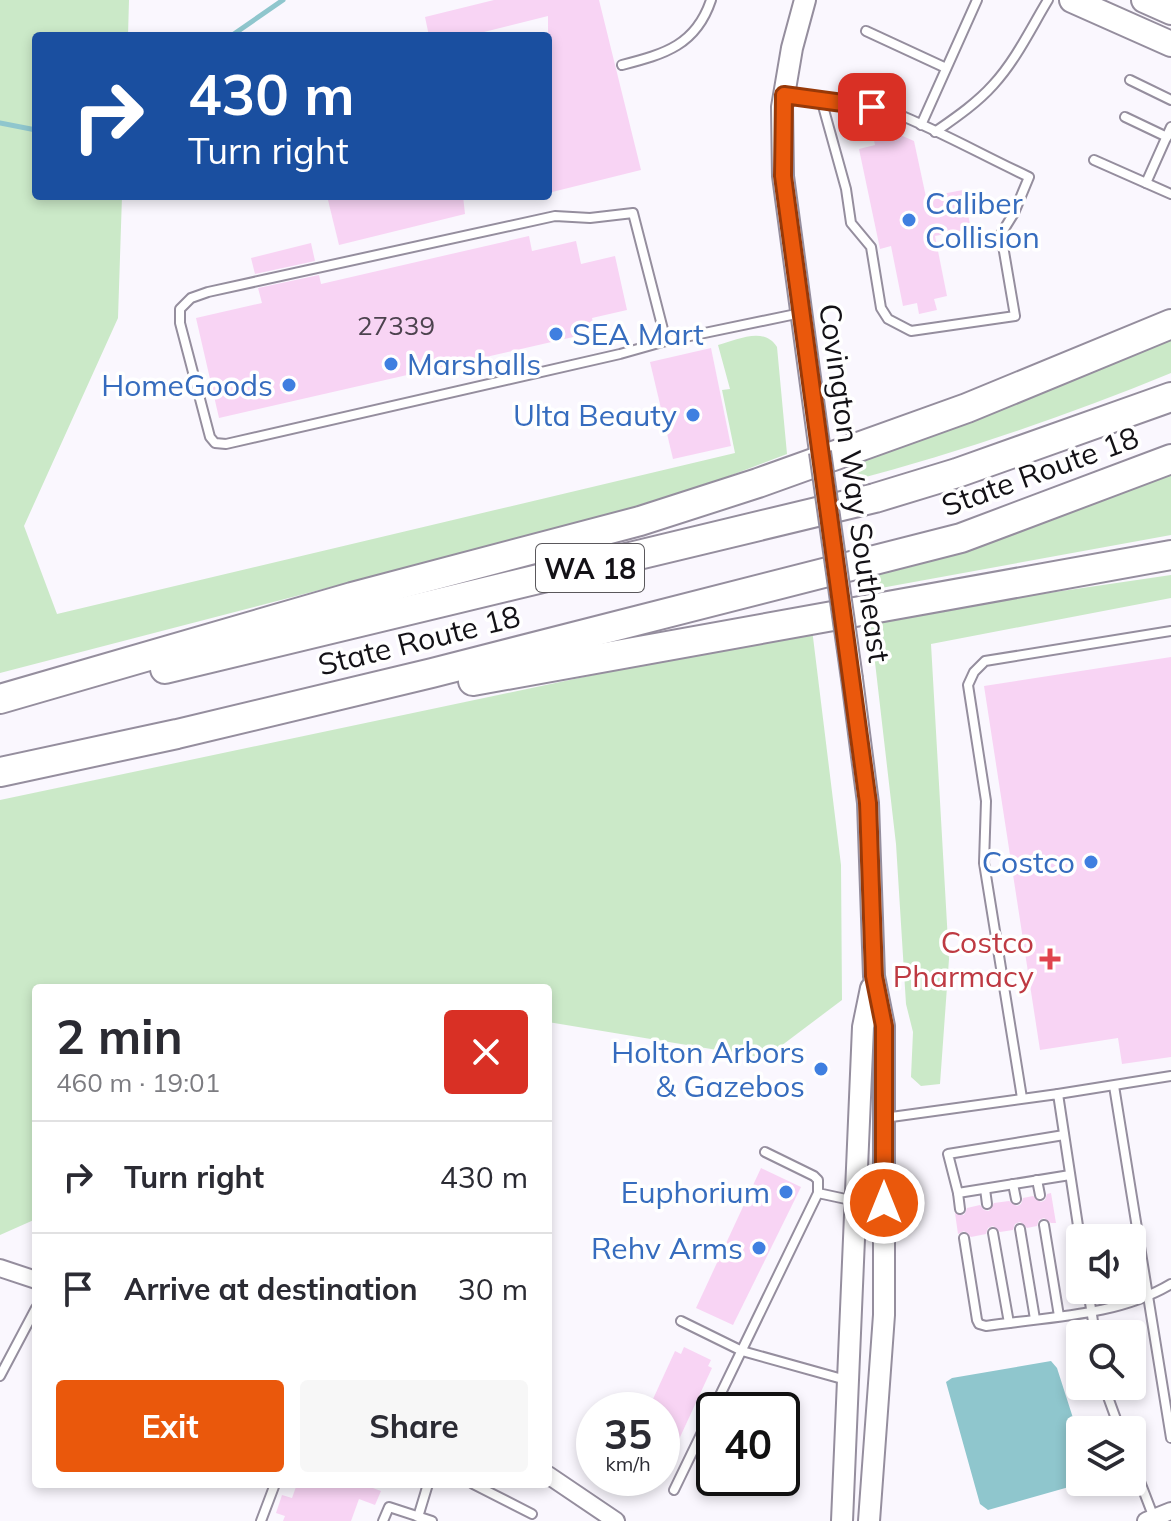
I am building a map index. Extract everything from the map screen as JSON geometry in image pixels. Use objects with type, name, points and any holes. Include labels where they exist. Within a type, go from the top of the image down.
[{"type":"highway","points":[[0,701],[352,597],[640,521],[758,483],[967,408],[1171,324]]},
{"type":"highway","name":"State Route 18","points":[[0,701],[190,664],[875,498],[957,473],[1171,397]]},
{"type":"highway","name":"State Route 18","points":[[0,772],[177,734],[432,673],[961,538],[1171,459]]},
{"type":"highway","points":[[177,734],[1171,555]]},
{"type":"main road","points":[[1072,0],[1171,44]]},
{"type":"main road","points":[[1144,0],[1171,12]]},
{"type":"street","name":"Covington Way Southeast","points":[[801,1],[784,95],[783,176],[868,803],[874,976],[884,1026],[884,1315],[869,1521]]},
{"type":"street","name":"Covington Way Southeast","points":[[842,1521],[863,1027],[874,976]]},
{"type":"street","points":[[856,1201],[863,1199],[872,1205],[873,1263],[884,1315]]},
{"type":"street","points":[[0,1268],[32,1279]]},
{"type":"street","points":[[552,1478],[611,1519]]},
{"type":"street","points":[[1150,1520],[1171,1511]]},
{"type":"lane","points":[[622,65],[663,54],[681,43],[705,17],[711,0]]},
{"type":"lane","points":[[921,125],[977,0]]},
{"type":"lane","points":[[935,132],[960,115],[993,85],[1016,54],[1048,0]]},
{"type":"lane","points":[[866,31],[946,68]]},
{"type":"lane","points":[[1130,80],[1171,100]]},
{"type":"lane","points":[[784,95],[821,99],[893,112],[1029,177],[1014,213],[1001,234],[1015,316],[911,331],[894,324],[881,308],[871,247],[851,223],[846,189],[821,99]]},
{"type":"lane","points":[[1125,117],[1169,132],[1146,183]]},
{"type":"lane","points":[[1094,160],[1171,194]]},
{"type":"lane","points":[[666,341],[633,213],[590,218],[555,216],[208,292],[191,298],[180,309],[180,323],[210,437],[215,443],[226,444],[666,341],[801,313]]},
{"type":"lane","points":[[1022,1098],[984,863],[986,801],[968,685],[974,672],[985,661],[1171,631]]},
{"type":"lane","points":[[884,1118],[1171,1076]]},
{"type":"lane","points":[[1114,1086],[1171,1438]]},
{"type":"lane","points":[[1058,1094],[1078,1224]]},
{"type":"lane","points":[[960,1209],[948,1154],[1064,1135]]},
{"type":"lane","points":[[680,1478],[818,1193],[818,1180],[814,1176],[765,1152]]},
{"type":"lane","points":[[958,1193],[1070,1175]]},
{"type":"lane","points":[[1037,1180],[1040,1195]]},
{"type":"lane","points":[[1013,1184],[1016,1199]]},
{"type":"lane","points":[[985,1189],[987,1204]]},
{"type":"lane","points":[[818,1193],[856,1201]]},
{"type":"lane","points":[[1044,1225],[1059,1316]]},
{"type":"lane","points":[[1020,1229],[1035,1319]]},
{"type":"lane","points":[[993,1233],[1009,1323]]},
{"type":"lane","points":[[964,1238],[977,1320],[986,1326],[1091,1311],[1148,1297],[1171,1284]]},
{"type":"lane","points":[[1090,1304],[1093,1320]]},
{"type":"lane","points":[[0,1376],[32,1316]]},
{"type":"lane","points":[[681,1321],[742,1351],[848,1380]]},
{"type":"lane","points":[[261,1521],[273,1488]]},
{"type":"lane","points":[[418,1517],[427,1488]]},
{"type":"lane","points":[[481,1488],[532,1514]]},
{"type":"lane","points":[[1143,1496],[1150,1520]]},
{"type":"lane","points":[[383,1521],[389,1507],[432,1521]]},
{"type":"green space","points":[[0,0],[129,0],[128,32],[32,32],[32,200],[122,200],[118,318],[24,526],[57,614],[735,453],[722,390],[730,389],[718,345],[758,336],[772,341],[777,347],[787,454],[666,500],[0,673]]},
{"type":"green space","points":[[1171,332],[1171,373],[1013,432],[851,481],[851,461]]},
{"type":"green space","points":[[1171,474],[1171,535],[870,590],[867,575],[1030,526]]},
{"type":"green space","points":[[1171,575],[1171,598],[931,644],[949,959],[940,1084],[921,1086],[911,1077],[913,1032],[906,1004],[896,844],[870,619]]},
{"type":"green space","points":[[812,629],[841,865],[842,1000],[765,1058],[552,1023],[552,984],[32,984],[32,1221],[0,1235],[0,800]]},
{"type":"water","points":[[1051,1361],[1057,1368],[1072,1416],[1066,1416],[1066,1488],[988,1510],[980,1504],[946,1382],[952,1378]]},
{"type":"building","points":[[494,0],[599,0],[641,170],[552,192],[552,32],[548,32],[548,16],[484,32],[428,32],[425,17]]},
{"type":"building","points":[[896,126],[898,134],[914,141],[926,197],[963,190],[971,229],[935,236],[947,296],[934,299],[937,310],[919,314],[917,303],[903,306],[891,246],[880,249],[859,149],[875,145],[872,131]]},
{"type":"building","points":[[328,200],[463,200],[465,214],[339,245]]},
{"type":"building","points":[[529,236],[532,251],[576,241],[581,264],[615,256],[627,310],[592,318],[595,332],[219,418],[196,318],[262,303],[258,288],[319,275],[321,284]]},
{"type":"building","points":[[311,243],[315,261],[255,274],[251,258]]},
{"type":"building","name":"Ulta Beauty","points":[[711,348],[731,446],[673,459],[650,362]]},
{"type":"building","name":"Costco","points":[[1171,657],[1171,1057],[1122,1064],[1118,1038],[1040,1050],[984,686]]},
{"type":"building","points":[[761,1168],[801,1187],[733,1325],[696,1308]]},
{"type":"building","points":[[1051,1193],[1056,1223],[1044,1218],[1039,1220],[1037,1226],[1027,1228],[1020,1222],[1015,1224],[1013,1230],[1000,1232],[993,1226],[988,1228],[986,1234],[971,1237],[964,1231],[958,1234],[955,1213],[964,1215],[967,1208],[980,1205],[989,1211],[994,1203],[1009,1201],[1017,1206],[1023,1198],[1033,1196],[1041,1202]]},
{"type":"building","points":[[684,1347],[711,1360],[708,1366],[712,1368],[701,1392],[696,1392],[696,1403],[680,1437],[680,1392],[656,1392],[675,1351],[681,1354]]},
{"type":"building","points":[[296,1488],[373,1488],[381,1491],[375,1505],[359,1499],[351,1521],[283,1521],[285,1516],[276,1513],[282,1495],[292,1498]]},
{"type":"waterway","points":[[237,32],[283,0]]},
{"type":"waterway","points":[[0,123],[32,129]]},
{"type":"place","name":"Caliber Collision","points":[[909,220]]},
{"type":"place","name":"SEA Mart","points":[[556,334]]},
{"type":"place","name":"Marshalls","points":[[391,364]]},
{"type":"place","name":"HomeGoods","points":[[289,385]]},
{"type":"place","name":"Ulta Beauty","points":[[693,415]]},
{"type":"place","name":"Costco","points":[[1091,862]]},
{"type":"place","name":"Costco Pharmacy","points":[[1050,959]]},
{"type":"place","name":"Holton Arbors & Gazebos","points":[[821,1069]]},
{"type":"place","name":"Euphorium","points":[[786,1192]]},
{"type":"place","name":"Rehv Arms","points":[[759,1248]]},
{"type":"route","points":[[872,107],[784,95],[782,107],[783,176],[868,803],[874,976],[884,1026],[884,1203]]}]
